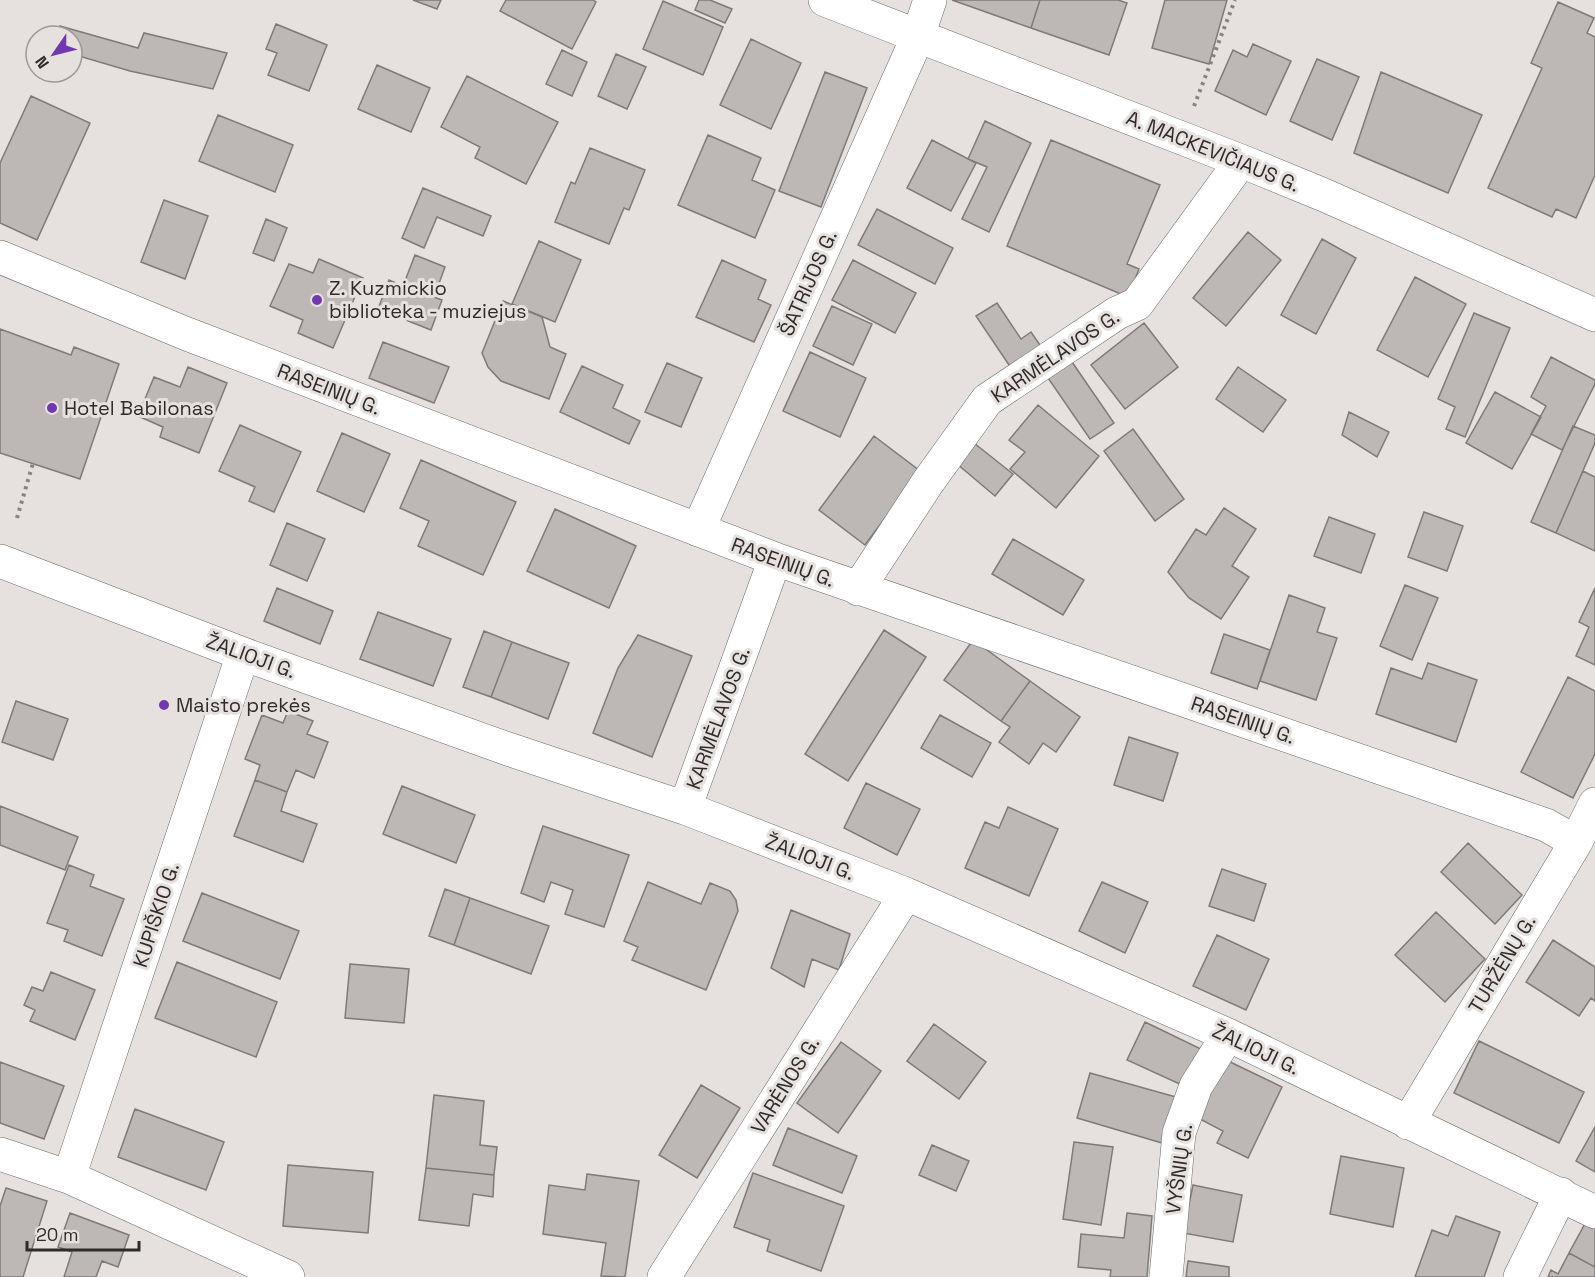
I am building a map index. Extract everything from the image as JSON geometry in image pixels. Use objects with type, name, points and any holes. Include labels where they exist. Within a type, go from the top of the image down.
[{"type":"street","name":"A. MACKEVIČIAUS G.","points":[[825,0],[1241,161],[1324,195],[1595,315]]},
{"type":"street","name":"ŠATRIJOS G.","points":[[698,530],[918,36],[930,0]]},
{"type":"street","name":"KARMĖLAVOS G.","points":[[858,589],[928,482],[987,400],[1117,313],[1137,304],[1241,161]]},
{"type":"street","name":"RASEINIŲ G.","points":[[0,256],[188,334],[775,559],[1546,825],[1575,842]]},
{"type":"street","name":"KARMĖLAVOS G.","points":[[685,808],[775,559]]},
{"type":"street","name":"ŽALIOJI G.","points":[[0,561],[243,654],[508,749],[685,808],[906,894],[1228,1035],[1595,1212]]},
{"type":"street","name":"KUPIŠKIO G.","points":[[69,1177],[243,654]]},
{"type":"street","name":"TURŽĖNŲ G.","points":[[1408,1123],[1575,842],[1595,804]]},
{"type":"street","name":"VARĖNOS G.","points":[[664,1277],[906,894]]},
{"type":"street","name":"VYŠNIŲ G.","points":[[1166,1277],[1179,1133],[1196,1086],[1228,1035]]},
{"type":"street","points":[[0,1154],[69,1177],[288,1277]]},
{"type":"street","points":[[1520,1277],[1561,1194]]},
{"type":"path","points":[[1181,138],[1235,0]]},
{"type":"path","points":[[17,518],[33,464]]},
{"type":"building","points":[[413,0],[441,0],[437,9]]},
{"type":"building","points":[[506,0],[593,0],[596,2],[572,49],[500,11]]},
{"type":"building","points":[[699,0],[710,0],[732,9],[725,23],[695,10]]},
{"type":"building","points":[[952,0],[1040,0],[1031,28]]},
{"type":"building","points":[[1040,0],[1118,0],[1127,3],[1109,55],[1031,28]]},
{"type":"building","points":[[1165,0],[1227,0],[1209,64],[1152,48]]},
{"type":"building","points":[[663,1],[723,27],[703,75],[643,49]]},
{"type":"building","points":[[1558,2],[1594,18],[1587,33],[1595,37],[1595,175],[1576,218],[1556,209],[1552,217],[1488,188],[1542,68],[1531,63]]},
{"type":"building","points":[[276,24],[327,45],[309,91],[268,75],[277,53],[266,49]]},
{"type":"building","points":[[84,33],[138,48],[144,33],[227,53],[213,89],[130,71],[84,58]]},
{"type":"building","points":[[751,39],[801,63],[771,129],[720,105]]},
{"type":"building","points":[[1253,44],[1291,61],[1266,115],[1215,91],[1233,50],[1247,57]]},
{"type":"building","points":[[562,50],[587,62],[572,96],[546,84]]},
{"type":"building","points":[[616,54],[646,67],[627,109],[598,96]]},
{"type":"building","points":[[1317,59],[1359,77],[1332,140],[1290,121]]},
{"type":"building","points":[[377,65],[430,88],[411,132],[358,109]]},
{"type":"building","points":[[825,72],[867,88],[821,207],[779,191]]},
{"type":"building","points":[[1381,72],[1482,115],[1448,193],[1354,153]]},
{"type":"building","points":[[467,76],[558,122],[526,184],[475,158],[480,147],[441,127]]},
{"type":"building","points":[[31,96],[90,123],[37,240],[0,223],[0,163]]},
{"type":"building","points":[[218,115],[293,145],[275,192],[199,161]]},
{"type":"building","points":[[985,121],[1031,143],[989,232],[962,219],[987,167],[968,159]]},
{"type":"building","points":[[708,135],[761,158],[752,180],[775,190],[755,238],[678,205]]},
{"type":"building","points":[[932,140],[976,163],[951,211],[907,188]]},
{"type":"building","points":[[1051,140],[1160,185],[1127,264],[1139,269],[1128,297],[1007,246]]},
{"type":"building","points":[[590,148],[645,170],[629,210],[624,208],[609,244],[555,222],[571,182],[575,184]]},
{"type":"building","points":[[423,188],[491,216],[483,236],[437,217],[424,248],[402,238]]},
{"type":"building","points":[[164,200],[208,216],[185,279],[141,262]]},
{"type":"building","points":[[877,209],[953,248],[935,284],[858,245]]},
{"type":"building","points":[[266,219],[287,228],[274,261],[253,253]]},
{"type":"building","points":[[1248,232],[1281,260],[1226,326],[1193,298]]},
{"type":"building","points":[[1322,239],[1356,258],[1316,334],[1281,315]]},
{"type":"building","points":[[539,241],[581,260],[555,322],[512,304]]},
{"type":"building","points":[[415,255],[445,267],[434,297],[442,300],[431,330],[378,309],[389,280],[403,286]]},
{"type":"building","points":[[319,259],[363,278],[333,348],[298,333],[303,320],[270,306],[289,264],[313,273]]},
{"type":"building","points":[[722,260],[766,280],[758,299],[771,305],[754,342],[696,317]]},
{"type":"building","points":[[853,260],[916,293],[895,333],[832,300]]},
{"type":"building","points":[[1415,277],[1466,304],[1428,377],[1377,350]]},
{"type":"building","points":[[503,301],[542,317],[550,347],[566,354],[549,399],[501,381],[488,367],[482,353]]},
{"type":"building","points":[[997,303],[1021,339],[1031,332],[1042,348],[1011,368],[976,316]]},
{"type":"building","points":[[832,306],[872,324],[853,365],[813,346]]},
{"type":"building","points":[[1474,313],[1510,328],[1465,437],[1446,429],[1455,407],[1438,399]]},
{"type":"building","points":[[1144,323],[1178,367],[1125,409],[1091,365]]},
{"type":"building","name":"Hotel Babilonas","points":[[0,329],[71,355],[74,347],[119,364],[80,479],[0,453]]},
{"type":"building","points":[[383,342],[449,367],[434,403],[369,378]]},
{"type":"building","points":[[810,352],[866,378],[840,437],[783,411]]},
{"type":"building","points":[[1551,357],[1595,380],[1562,450],[1531,434],[1546,406],[1531,397]]},
{"type":"building","points":[[1072,362],[1114,423],[1090,439],[1048,378]]},
{"type":"building","points":[[667,363],[702,378],[681,427],[645,412]]},
{"type":"building","points":[[582,366],[623,385],[613,408],[640,421],[629,444],[560,412]]},
{"type":"building","points":[[188,367],[227,383],[199,453],[160,437],[163,427],[138,416],[154,377],[180,387]]},
{"type":"building","points":[[1238,367],[1286,400],[1263,432],[1216,399]]},
{"type":"building","points":[[1495,392],[1541,417],[1512,469],[1466,443]]},
{"type":"building","points":[[1038,405],[1099,456],[1056,508],[1010,469],[1025,452],[1009,440]]},
{"type":"building","points":[[1349,412],[1389,432],[1377,457],[1342,435]]},
{"type":"building","points":[[240,425],[301,452],[274,512],[249,501],[255,487],[219,471]]},
{"type":"building","points":[[1573,426],[1595,435],[1595,443],[1556,533],[1531,522]]},
{"type":"building","points":[[1133,429],[1184,499],[1155,521],[1104,451]]},
{"type":"building","points":[[342,433],[390,454],[364,512],[317,491]]},
{"type":"building","points":[[874,436],[920,471],[865,545],[819,510]]},
{"type":"building","points":[[974,443],[1013,474],[995,496],[957,464]]},
{"type":"building","points":[[421,460],[516,502],[483,575],[418,546],[429,521],[400,508]]},
{"type":"building","points":[[1583,471],[1595,477],[1595,551],[1556,533]]},
{"type":"building","points":[[1224,508],[1256,529],[1232,566],[1249,577],[1221,619],[1189,598],[1168,572],[1196,529],[1206,535]]},
{"type":"building","points":[[555,509],[636,546],[609,608],[527,571]]},
{"type":"building","points":[[1424,512],[1463,526],[1447,571],[1408,557]]},
{"type":"building","points":[[1329,517],[1375,534],[1361,573],[1314,556]]},
{"type":"building","points":[[287,523],[325,539],[307,581],[270,565]]},
{"type":"building","points":[[1013,539],[1084,580],[1063,615],[992,574]]},
{"type":"building","points":[[1405,585],[1438,598],[1412,660],[1380,646]]},
{"type":"building","points":[[277,588],[333,611],[320,644],[264,621]]},
{"type":"building","points":[[1595,588],[1595,665],[1576,656],[1589,627],[1579,622]]},
{"type":"building","points":[[1289,595],[1325,608],[1317,632],[1337,638],[1316,700],[1260,681]]},
{"type":"building","points":[[378,612],[451,639],[433,686],[360,659]]},
{"type":"building","points":[[884,630],[926,657],[848,781],[805,754]]},
{"type":"building","points":[[484,631],[512,642],[491,697],[463,687]]},
{"type":"building","points":[[1224,634],[1270,650],[1257,689],[1211,673]]},
{"type":"building","points":[[638,635],[692,656],[652,757],[593,733],[618,668]]},
{"type":"building","points":[[973,640],[1030,681],[1001,721],[944,680]]},
{"type":"building","points":[[512,642],[569,663],[548,719],[491,697]]},
{"type":"building","points":[[1428,663],[1477,680],[1456,742],[1376,714],[1391,668],[1422,679]]},
{"type":"building","points":[[1568,677],[1595,691],[1595,754],[1573,798],[1521,772]]},
{"type":"building","points":[[1030,681],[1080,717],[1056,752],[1043,743],[1029,764],[999,742],[1010,727],[1001,721]]},
{"type":"building","points":[[16,701],[68,719],[53,760],[2,742]]},
{"type":"building","points":[[288,711],[313,721],[307,734],[328,742],[314,778],[296,770],[287,792],[255,780],[260,765],[245,759],[262,715],[283,723]]},
{"type":"building","points":[[940,715],[991,743],[972,777],[921,748]]},
{"type":"building","points":[[1129,737],[1178,753],[1163,801],[1114,785]]},
{"type":"building","points":[[255,780],[287,792],[281,811],[317,824],[303,862],[234,836]]},
{"type":"building","points":[[866,783],[920,809],[897,855],[844,828]]},
{"type":"building","points":[[402,786],[475,815],[456,863],[383,834]]},
{"type":"building","points":[[0,806],[78,837],[65,870],[0,845]]},
{"type":"building","points":[[1008,807],[1058,829],[1029,896],[965,868],[985,822],[999,828]]},
{"type":"building","points":[[543,826],[629,855],[604,927],[565,914],[573,890],[551,882],[544,902],[521,893]]},
{"type":"building","points":[[1468,843],[1522,895],[1495,924],[1441,872]]},
{"type":"building","points":[[69,865],[94,875],[90,886],[124,899],[102,956],[64,941],[68,930],[47,923]]},
{"type":"building","points":[[1222,869],[1266,884],[1254,921],[1209,906]]},
{"type":"building","points":[[648,882],[701,904],[710,883],[730,891],[736,900],[738,911],[706,990],[632,960],[638,947],[624,941]]},
{"type":"building","points":[[1102,882],[1148,902],[1125,953],[1079,931]]},
{"type":"building","points":[[445,889],[470,898],[454,945],[429,936]]},
{"type":"building","points":[[202,893],[299,931],[280,979],[183,941]]},
{"type":"building","points":[[470,898],[549,926],[531,974],[454,945]]},
{"type":"building","points":[[791,910],[850,934],[839,970],[812,959],[804,987],[771,968]]},
{"type":"building","points":[[1436,912],[1485,959],[1445,1002],[1395,955]]},
{"type":"building","points":[[1217,935],[1269,959],[1246,1010],[1193,986]]},
{"type":"building","points":[[1553,940],[1595,967],[1595,1001],[1591,998],[1579,1016],[1526,982]]},
{"type":"building","points":[[177,962],[277,1002],[256,1057],[155,1018]]},
{"type":"building","points":[[350,964],[409,969],[404,1023],[345,1018]]},
{"type":"building","points":[[51,972],[95,990],[75,1040],[30,1021],[35,1010],[24,1005],[32,987],[43,991]]},
{"type":"building","points":[[1145,1022],[1201,1049],[1184,1086],[1127,1060]]},
{"type":"building","points":[[934,1024],[986,1062],[959,1099],[907,1061]]},
{"type":"building","points":[[1479,1041],[1584,1092],[1559,1143],[1454,1093]]},
{"type":"building","points":[[841,1042],[881,1071],[838,1133],[797,1103]]},
{"type":"building","points":[[1224,1059],[1282,1087],[1248,1158],[1217,1143],[1223,1131],[1196,1117]]},
{"type":"building","points":[[0,1062],[64,1086],[44,1139],[0,1123]]},
{"type":"building","points":[[1090,1073],[1176,1097],[1162,1143],[1077,1118]]},
{"type":"building","points":[[701,1085],[740,1108],[697,1178],[659,1155]]},
{"type":"building","points":[[434,1095],[484,1101],[480,1145],[497,1147],[494,1175],[426,1168]]},
{"type":"building","points":[[135,1109],[224,1142],[206,1190],[118,1157]]},
{"type":"building","points":[[1595,1127],[1595,1172],[1576,1161]]},
{"type":"building","points":[[788,1128],[857,1156],[842,1193],[773,1165]]},
{"type":"building","points":[[1074,1142],[1113,1147],[1101,1225],[1063,1219]]},
{"type":"building","points":[[932,1145],[969,1161],[956,1191],[919,1175]]},
{"type":"building","points":[[1341,1156],[1404,1168],[1393,1227],[1330,1214]]},
{"type":"building","points":[[288,1165],[373,1172],[368,1233],[283,1226]]},
{"type":"building","points":[[426,1168],[494,1175],[493,1197],[473,1194],[469,1226],[419,1220]]},
{"type":"building","points":[[753,1173],[844,1206],[821,1271],[767,1251],[770,1240],[734,1227]]},
{"type":"building","points":[[587,1174],[639,1181],[625,1277],[601,1276],[606,1243],[543,1234],[549,1185],[585,1190]]},
{"type":"building","points":[[1193,1185],[1242,1195],[1233,1242],[1183,1233]]},
{"type":"building","points":[[6,1188],[47,1201],[23,1277],[0,1277],[0,1206]]},
{"type":"building","points":[[70,1213],[129,1235],[118,1267],[102,1261],[96,1277],[64,1277],[72,1252],[58,1247]]},
{"type":"building","points":[[1127,1213],[1152,1216],[1147,1277],[1110,1277],[1111,1270],[1078,1267],[1081,1234],[1124,1238]]},
{"type":"building","points":[[1456,1216],[1500,1232],[1484,1277],[1415,1277],[1432,1230],[1448,1236]]},
{"type":"building","points":[[1587,1220],[1595,1224],[1595,1267],[1569,1253]]},
{"type":"building","points":[[1569,1253],[1595,1267],[1595,1277],[1548,1277],[1551,1270],[1558,1274]]},
{"type":"building","points":[[1188,1261],[1229,1267],[1229,1277],[1186,1277]]},
{"type":"place","name":"Z. Kuzmickio biblioteka - muziejus","points":[[317,300]]},
{"type":"place","name":"Hotel Babilonas","points":[[52,408]]},
{"type":"place","name":"Maisto prekės","points":[[164,705]]}]
